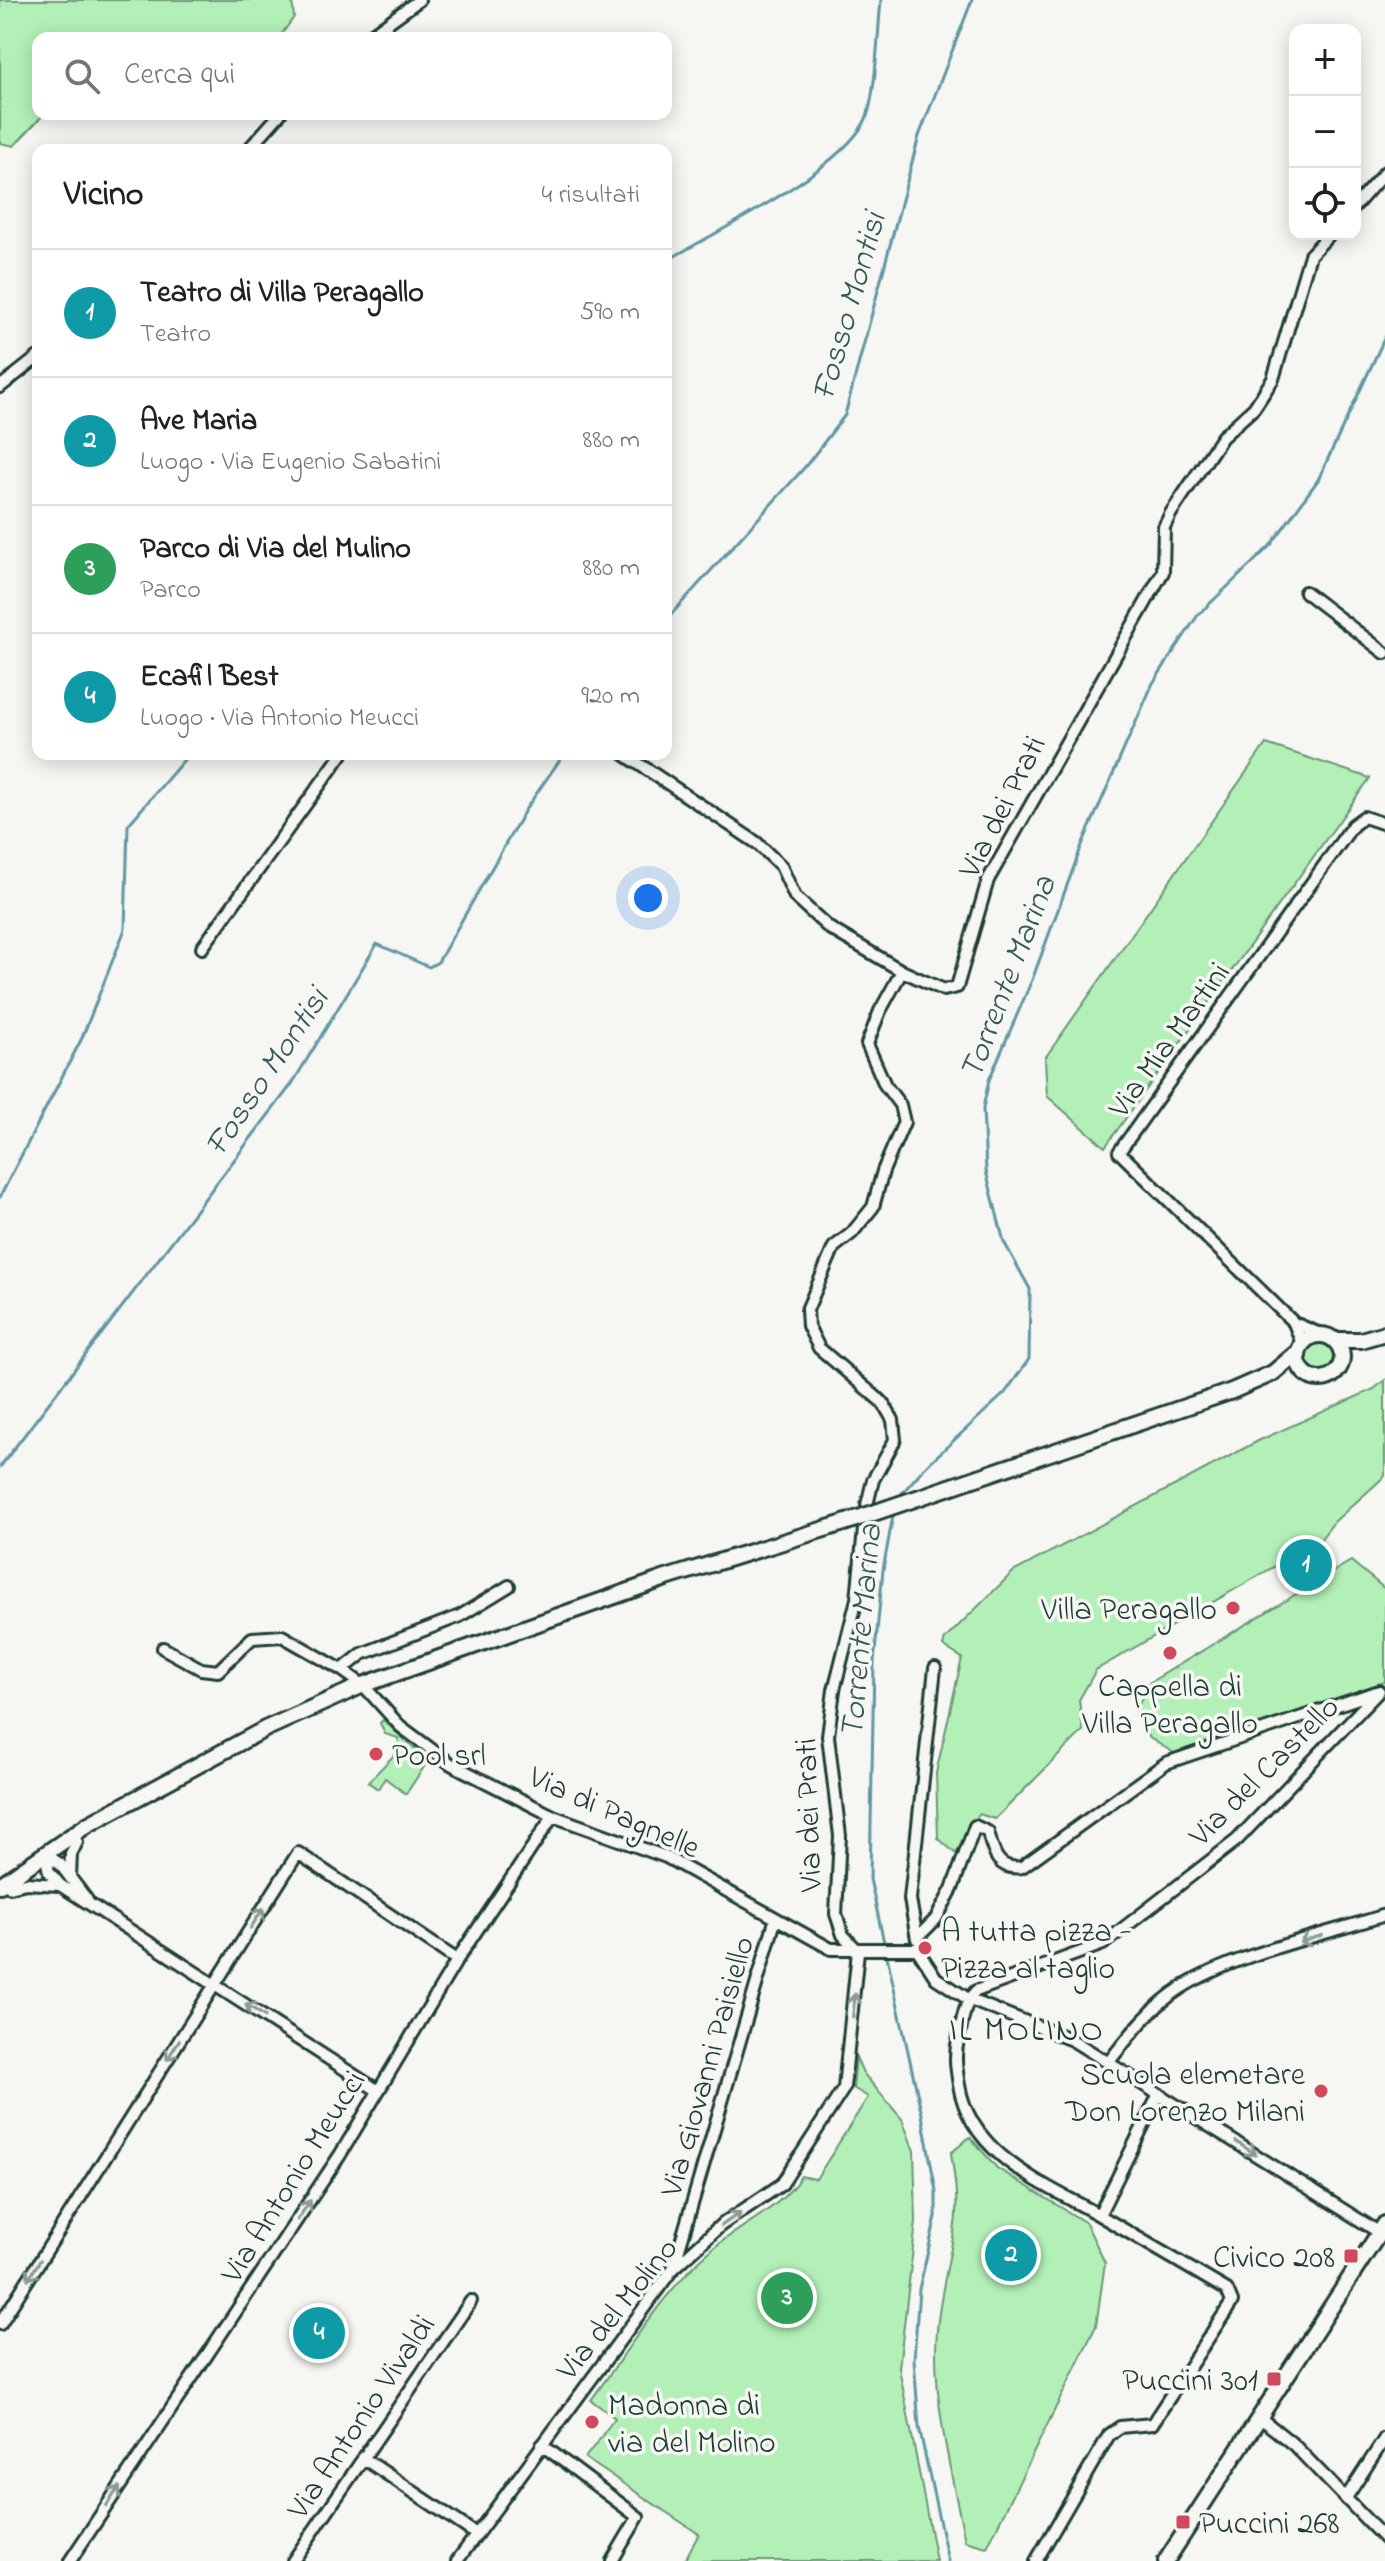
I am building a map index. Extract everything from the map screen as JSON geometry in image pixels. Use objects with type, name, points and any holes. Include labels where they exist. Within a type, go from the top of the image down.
[{"type":"main road","points":[[48,1859],[87,1825],[265,1729],[363,1685],[663,1579],[844,1523],[1232,1391],[1273,1373],[1312,1337],[1361,1340],[1385,1333]]},
{"type":"main road","points":[[1329,1338],[1341,1351],[1341,1363]]},
{"type":"main road","points":[[1273,1373],[1306,1375],[1317,1379],[1330,1377],[1361,1340]]},
{"type":"main road","points":[[1300,1347],[1299,1364],[1306,1375]]},
{"type":"main road","points":[[3,1889],[77,1842],[125,1806]]},
{"type":"main road","points":[[1166,2561],[1383,2231]]},
{"type":"street","points":[[375,32],[419,0]]},
{"type":"street","points":[[253,144],[275,120]]},
{"type":"street","points":[[1361,199],[1385,172]]},
{"type":"street","name":"Via dei Prati","points":[[902,971],[944,990],[957,987],[988,880],[1163,572],[1164,527],[1171,513],[1222,437],[1254,408],[1273,379],[1310,255],[1324,240]]},
{"type":"street","points":[[0,387],[32,362]]},
{"type":"street","points":[[1305,592],[1385,653]]},
{"type":"street","points":[[202,948],[338,760]]},
{"type":"street","points":[[633,760],[757,843],[781,866],[795,897],[814,917],[902,971],[880,1011],[867,1044],[885,1085],[900,1105],[904,1122],[883,1171],[873,1207],[852,1233],[834,1247],[807,1310],[808,1326],[819,1348],[883,1403],[893,1420],[895,1440],[873,1480],[867,1505]]},
{"type":"street","name":"Via Mia Martini","points":[[1329,1338],[1294,1323],[1119,1152],[1353,825],[1364,817],[1385,824]]},
{"type":"street","name":"Via Mia Martini","points":[[1294,1323],[1300,1347]]},
{"type":"street","name":"Via dei Prati","points":[[862,1952],[843,1935],[836,1914],[840,1836],[828,1736],[834,1690],[857,1599],[864,1529]]},
{"type":"street","points":[[342,1670],[362,1654],[460,1616],[509,1586]]},
{"type":"street","name":"Via di Pagnelle","points":[[163,1648],[201,1669],[218,1671],[252,1638],[282,1636],[363,1685],[400,1726],[434,1755],[553,1816],[666,1857],[775,1921],[831,1949],[862,1952]]},
{"type":"street","points":[[935,1668],[910,1899],[914,1945],[936,1978],[968,1999],[1072,2040],[1383,2231]]},
{"type":"street","points":[[862,1952],[914,1945],[936,1919],[952,1889],[975,1826],[988,1832],[992,1849],[1003,1866],[1009,1869],[1022,1867],[1166,1763],[1382,1690]]},
{"type":"street","name":"Via del Castello","points":[[968,1999],[976,1991],[1103,1944],[1237,1840],[1382,1690]]},
{"type":"street","name":"Via Antonio Meucci","points":[[70,2561],[340,2155],[457,1960],[553,1816]]},
{"type":"street","points":[[70,1877],[71,1854],[77,1842]]},
{"type":"street","points":[[0,2324],[298,1853],[457,1960]]},
{"type":"street","points":[[48,1859],[70,1877],[87,1900]]},
{"type":"street","points":[[48,1859],[60,1885]]},
{"type":"street","points":[[3,1889],[35,1883],[60,1885],[377,2090]]},
{"type":"street","points":[[1108,2063],[1143,2022],[1182,1987],[1235,1964],[1385,1915]]},
{"type":"street","name":"Via Giovanni Paisiello","points":[[672,2270],[775,1921]]},
{"type":"street","name":"Via del Molino","points":[[457,2561],[672,2270],[721,2225],[782,2184],[844,2088],[862,1952]]},
{"type":"street","points":[[968,1999],[954,2054],[961,2096],[976,2132],[1010,2165],[1227,2290],[1232,2302],[1152,2424],[1120,2427],[1109,2435],[1036,2561]]},
{"type":"street","points":[[1099,2215],[1159,2094]]},
{"type":"street","name":"Via Antonio Vivaldi","points":[[293,2561],[471,2301]]},
{"type":"street","points":[[1259,2417],[1294,2445],[1385,2539]]},
{"type":"street","points":[[1346,2498],[1385,2438]]},
{"type":"street","points":[[542,2445],[638,2517],[612,2561]]},
{"type":"street","points":[[363,2458],[476,2534]]},
{"type":"green space","points":[[0,0],[292,0],[294,17],[283,32],[32,32],[32,120],[38,120],[14,146],[0,143]]},
{"type":"green space","points":[[1266,744],[1370,778],[1105,1147],[1047,1096],[1045,1058]]},
{"type":"green space","points":[[1321,1341],[1333,1346],[1338,1358],[1333,1370],[1321,1375],[1309,1370],[1304,1358],[1309,1346]]},
{"type":"green space","points":[[1385,1380],[1385,1476],[1334,1522],[1320,1540],[1096,1670],[1079,1700],[1083,1731],[995,1819],[979,1814],[956,1854],[938,1838],[936,1773],[962,1658],[943,1646],[945,1639],[1013,1572],[1258,1441],[1374,1389]]},
{"type":"green space","points":[[1351,1561],[1385,1589],[1385,1682],[1174,1753],[1148,1737],[1136,1710],[1149,1683]]},
{"type":"green space","points":[[383,1720],[428,1761],[406,1794],[385,1778],[378,1789],[368,1782],[400,1749],[398,1738],[385,1734],[380,1723]]},
{"type":"green space","points":[[856,2057],[863,2073],[902,2119],[914,2151],[916,2222],[899,2368],[936,2561],[684,2561],[699,2534],[585,2458],[615,2418],[591,2400],[662,2302],[694,2266],[722,2241],[783,2198],[801,2176],[816,2179],[868,2097],[853,2088]]},
{"type":"green space","points":[[970,2137],[997,2168],[1086,2223],[1105,2263],[1096,2326],[987,2547],[965,2541],[946,2447],[936,2353],[942,2292],[956,2212],[951,2153]]},
{"type":"waterway","points":[[672,258],[804,180],[851,140],[869,111],[881,0]]},
{"type":"waterway","name":"Fosso Montisi","points":[[672,613],[805,467],[845,415],[919,136],[972,0]]},
{"type":"waterway","name":"Torrente Marina","points":[[897,1499],[925,1467],[1005,1393],[1029,1359],[1030,1289],[1004,1242],[986,1171],[983,1108],[989,1080],[1032,980],[1082,845],[1153,683],[1198,615],[1270,546],[1318,480],[1385,337]]},
{"type":"waterway","points":[[0,1197],[82,1038],[125,929],[128,825],[184,760]]},
{"type":"waterway","name":"Fosso Montisi","points":[[0,1467],[292,1084],[377,944],[429,967],[438,962],[525,810],[560,760]]},
{"type":"waterway","name":"Torrente Marina","points":[[894,1510],[883,1570],[874,1662],[870,1879],[936,2191],[936,2217],[919,2289],[914,2359],[919,2427],[948,2561]]},
{"type":"place","name":"Teatro di Villa Peragallo","points":[[1306,1565]]},
{"type":"place","name":"Villa Peragallo","points":[[1233,1608]]},
{"type":"place","name":"Cappella di Villa Peragallo","points":[[1170,1653]]},
{"type":"place","name":"Pool srl","points":[[376,1754]]},
{"type":"place","name":"A tutta pizza - Pizza al taglio","points":[[925,1948]]},
{"type":"place","name":"Scuola elemetare Don Lorenzo Milani","points":[[1321,2091]]},
{"type":"place","name":"Ave Maria","points":[[1011,2255]]},
{"type":"place","name":"Civico 208","points":[[1351,2256]]},
{"type":"place","name":"Parco di Via del Mulino","points":[[787,2298]]},
{"type":"place","name":"Ecafil Best","points":[[319,2333]]},
{"type":"place","name":"Puccini 301","points":[[1274,2379]]},
{"type":"place","name":"Madonna di via del Molino","points":[[592,2422]]},
{"type":"place","name":"Puccini 268","points":[[1183,2522]]},
{"type":"district","name":"IL MOLINO","points":[[1027,2028]]}]
